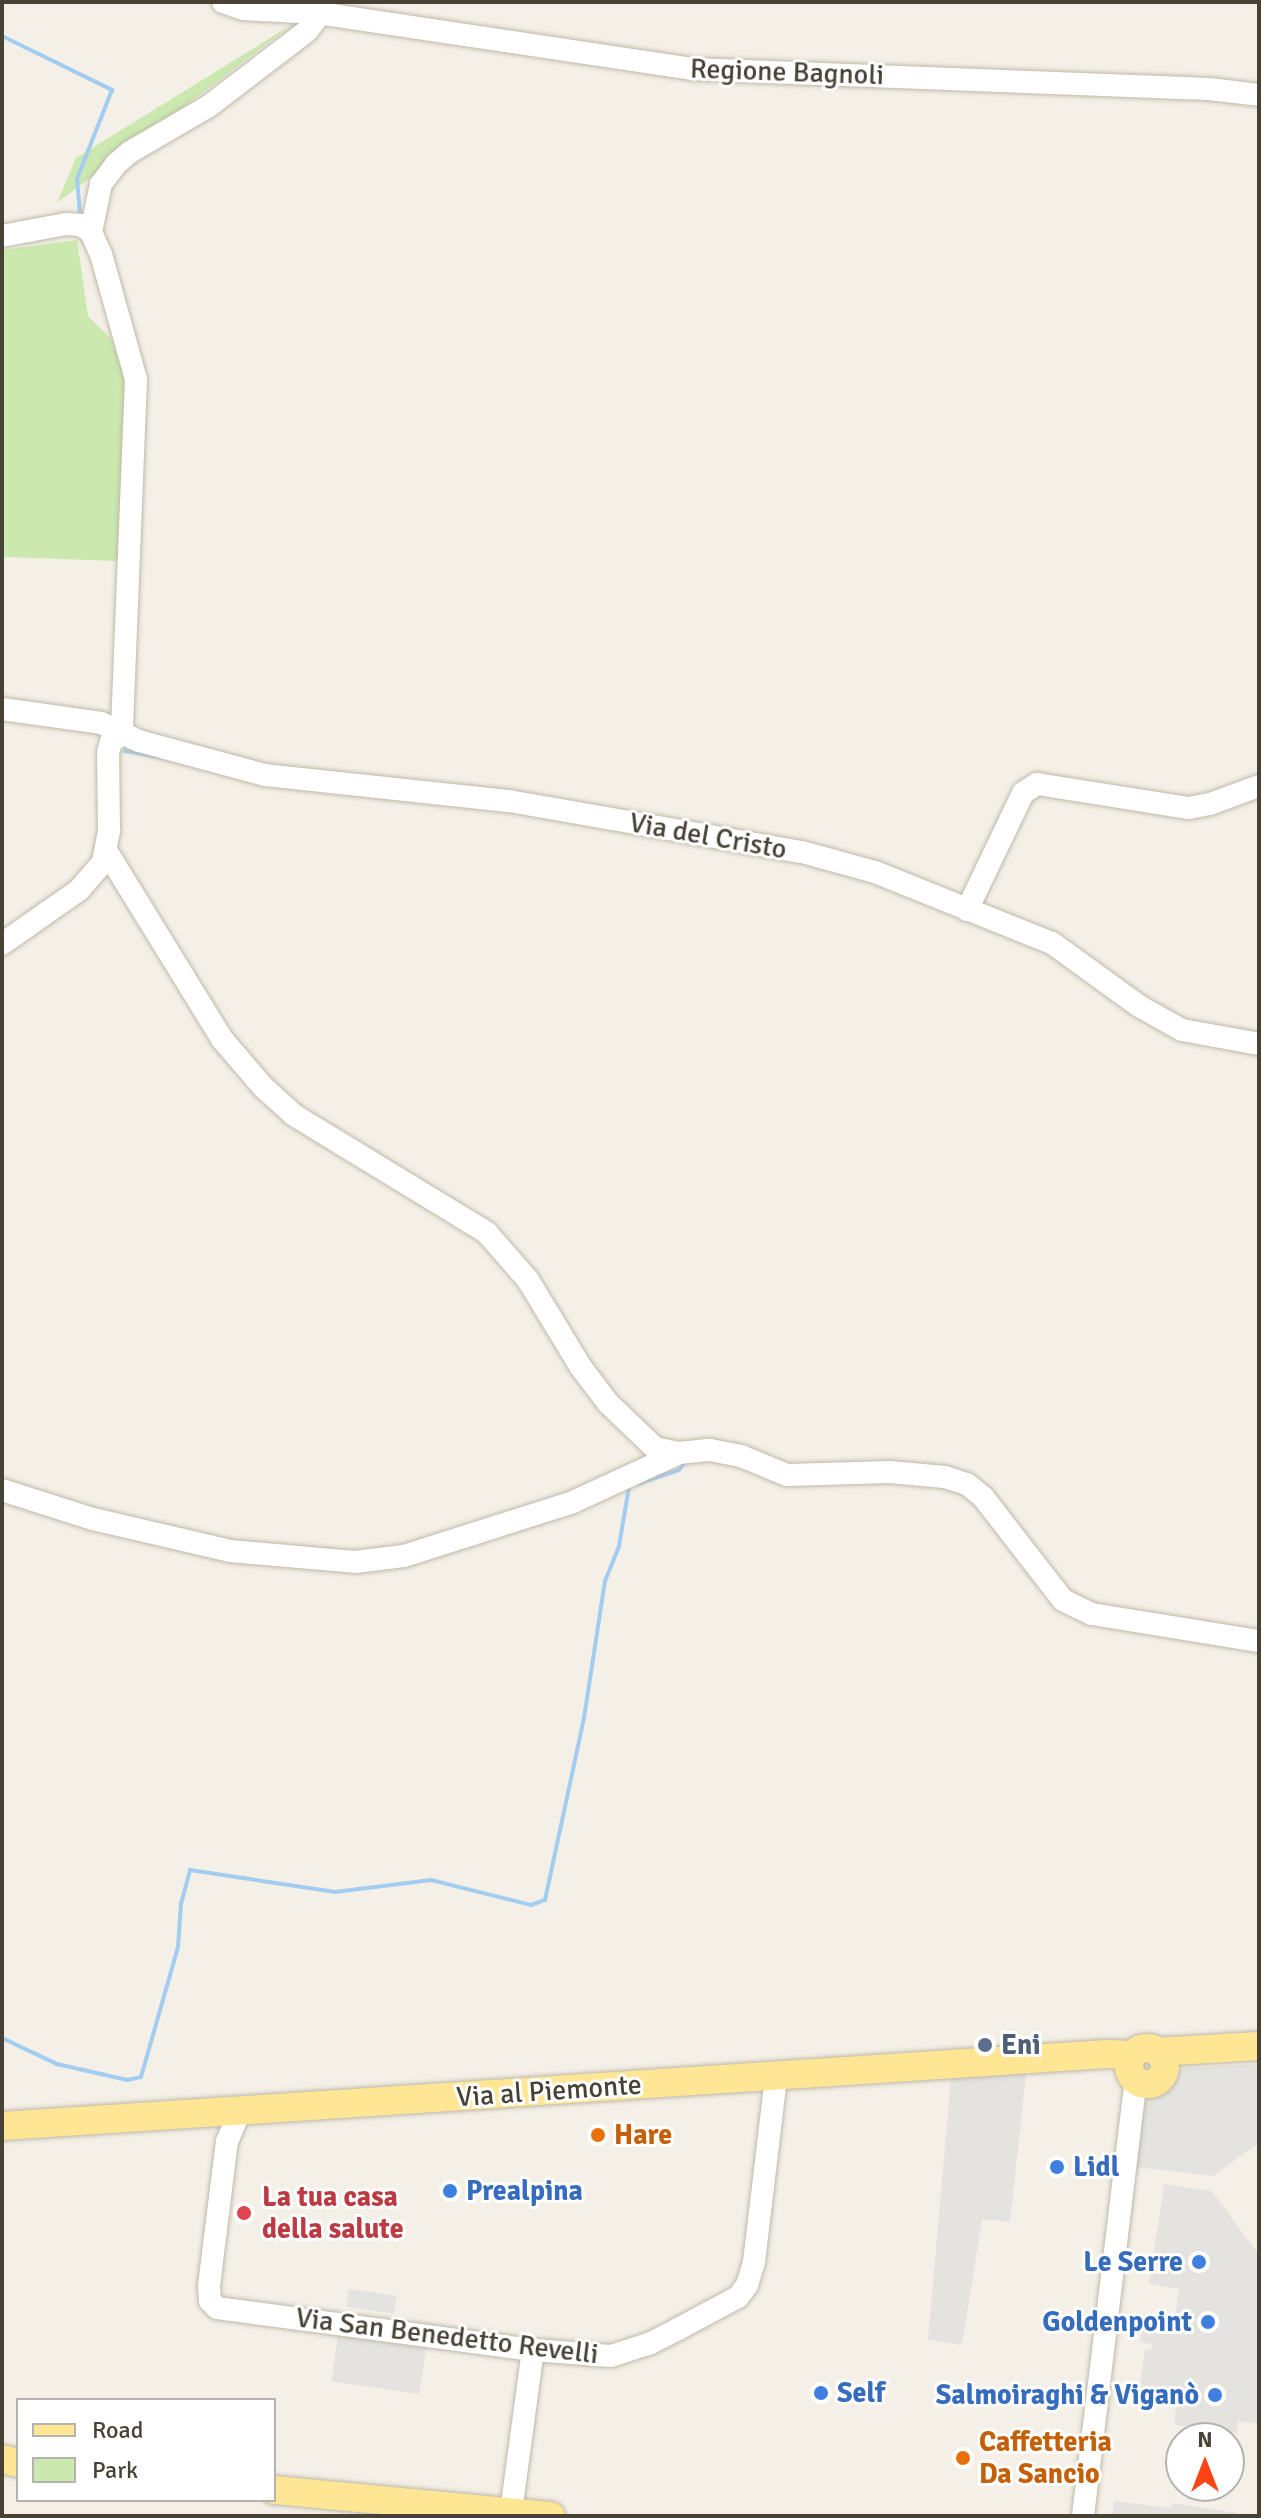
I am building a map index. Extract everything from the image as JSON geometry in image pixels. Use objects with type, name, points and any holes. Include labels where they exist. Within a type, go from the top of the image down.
[{"type":"main road","name":"Via al Piemonte","points":[[5,2124],[1087,2056],[1145,2068],[1203,2050],[1259,2046]]},
{"type":"main road","points":[[276,2490],[551,2516]]},
{"type":"street","name":"Regione Bagnoli","points":[[223,2],[243,9],[324,8],[692,69],[1209,89],[1259,95]]},
{"type":"street","points":[[91,232],[101,184],[116,164],[130,152],[209,106],[307,31],[324,8]]},
{"type":"street","points":[[2,236],[66,224],[80,225],[91,232],[101,254],[136,379],[122,734],[111,742],[108,753],[107,852],[96,874],[2,944]]},
{"type":"street","name":"Via del Cristo","points":[[2,709],[101,723],[122,734],[265,775],[509,801],[802,852],[875,872],[1052,943],[1139,1006],[1182,1030],[1259,1044]]},
{"type":"street","points":[[967,910],[1023,793],[1037,784],[1189,808],[1210,804],[1259,786]]},
{"type":"street","points":[[65,900],[85,873],[96,849],[107,799]]},
{"type":"street","points":[[107,852],[222,1039],[252,1076],[294,1115],[487,1233],[528,1280],[580,1366],[608,1403],[655,1448],[679,1453],[710,1450],[741,1456],[787,1475],[890,1472],[945,1477],[967,1484],[983,1497],[1063,1600],[1092,1614],[1259,1641]]},
{"type":"street","points":[[2,1490],[93,1519],[230,1551],[355,1562],[404,1556],[573,1502],[679,1453]]},
{"type":"street","points":[[1083,2516],[1134,2110],[1145,2068]]},
{"type":"street","name":"Via San Benedetto Revelli","points":[[240,2111],[227,2141],[209,2286],[210,2301],[217,2308],[533,2350],[611,2356],[649,2344],[738,2297],[747,2285],[754,2262],[776,2077]]},
{"type":"street","points":[[511,2512],[533,2350]]},
{"type":"green space","points":[[293,24],[57,203],[76,158]]},
{"type":"green space","points":[[77,240],[88,316],[112,340],[127,382],[119,561],[2,557],[2,250]]},
{"type":"shaded area","points":[[1259,2064],[1259,2143],[1213,2176],[1135,2167],[1143,2103],[1170,2075],[1186,2068]]},
{"type":"shaded area","points":[[1026,2074],[1010,2222],[982,2219],[962,2345],[928,2340],[951,2077]]},
{"type":"shaded area","points":[[1164,2184],[1212,2191],[1256,2251],[1259,2250],[1259,2424],[1238,2421],[1174,2422],[1176,2407],[1138,2402],[1145,2349],[1151,2350],[1152,2344],[1140,2342],[1145,2314],[1169,2317],[1168,2323],[1174,2323],[1179,2289],[1149,2284]]},
{"type":"shaded area","points":[[349,2289],[397,2296],[394,2314],[346,2307]]},
{"type":"shaded area","points":[[338,2335],[426,2347],[420,2394],[331,2382]]},
{"type":"shaded area","points":[[1114,2501],[1171,2508],[1172,2503],[1257,2516],[1112,2516]]},
{"type":"waterway","points":[[2,36],[112,90],[77,179],[80,211]]},
{"type":"waterway","points":[[125,751],[158,757]]},
{"type":"waterway","points":[[637,1484],[679,1470],[686,1461]]},
{"type":"waterway","points":[[2,2038],[57,2064],[127,2080],[141,2077],[178,1947],[181,1904],[190,1870],[335,1892],[431,1880],[531,1905],[545,1900],[584,1718],[605,1581],[619,1546],[629,1487]]},
{"type":"place","name":"Eni","points":[[985,2045]]},
{"type":"place","name":"Hare","points":[[598,2135]]},
{"type":"place","name":"Lidl","points":[[1057,2167]]},
{"type":"place","name":"Prealpina","points":[[450,2191]]},
{"type":"place","name":"La tua casa della salute","points":[[244,2213]]},
{"type":"place","name":"Le Serre","points":[[1199,2262]]},
{"type":"place","name":"Goldenpoint","points":[[1208,2322]]},
{"type":"place","name":"Self","points":[[821,2393]]},
{"type":"place","name":"Salmoiraghi & Viganò","points":[[1215,2395]]},
{"type":"place","name":"Caffetteria Da Sancio","points":[[963,2458]]}]
